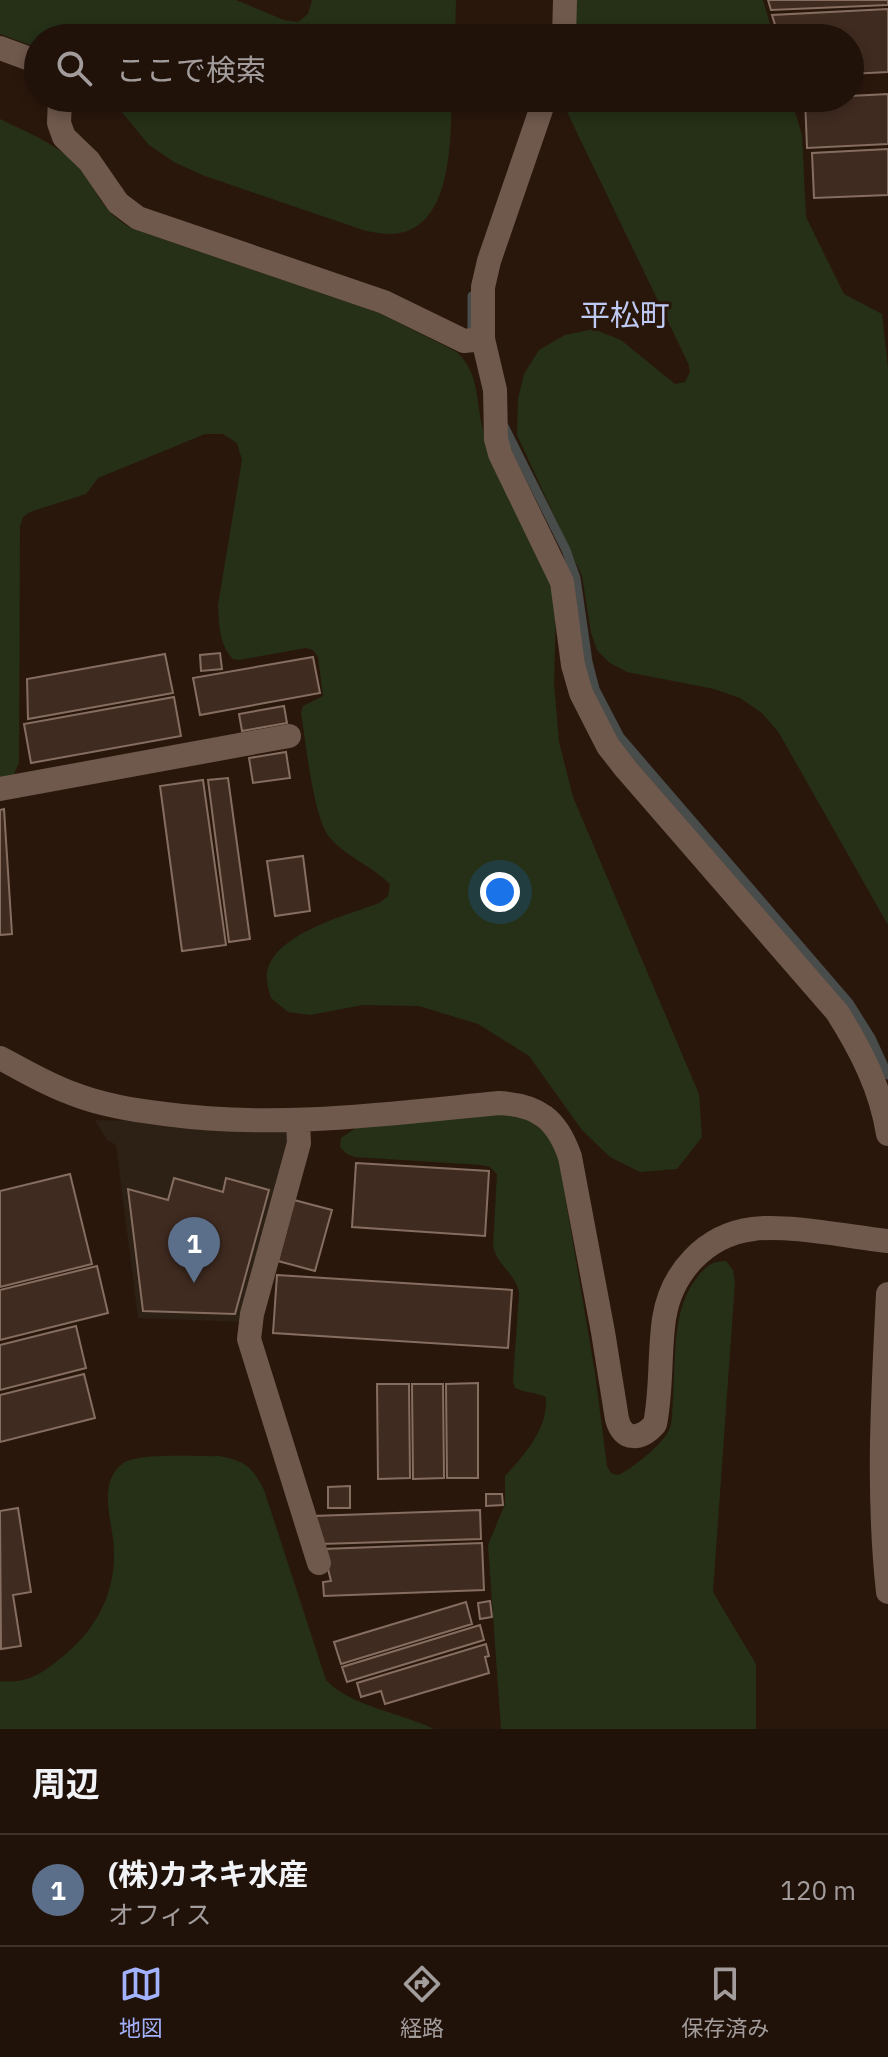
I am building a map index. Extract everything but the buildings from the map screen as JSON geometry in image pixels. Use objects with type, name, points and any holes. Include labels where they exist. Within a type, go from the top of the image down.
[{"type":"street","points":[[564,24],[565,0]]},
{"type":"street","points":[[0,48],[24,57]]},
{"type":"street","points":[[59,112],[59,123],[64,137],[89,161],[118,203],[138,218],[376,299],[464,341],[483,339]]},
{"type":"street","points":[[540,112],[483,287],[483,339],[495,390],[496,439],[500,454],[562,582],[573,665],[593,721],[626,769],[837,1012],[858,1045],[874,1081],[888,1134]]},
{"type":"street","points":[[0,789],[289,736]]},
{"type":"street","points":[[0,1058],[71,1094],[105,1105],[206,1119],[298,1121],[499,1103],[518,1104],[537,1111],[552,1122],[564,1139],[570,1157],[619,1429],[626,1436],[636,1438],[647,1433],[655,1424],[664,1318],[670,1296],[679,1275],[711,1243],[732,1233],[754,1229],[888,1241]]},
{"type":"street","points":[[298,1121],[299,1143],[252,1314],[249,1339],[319,1563]]},
{"type":"street","points":[[888,1294],[881,1430],[883,1545],[888,1592]]},
{"type":"shaded area","points":[[95,1120],[140,1121],[237,1132],[286,1132],[291,1139],[241,1322],[138,1318],[116,1145],[107,1140]]},
{"type":"green space","points":[[0,0],[236,0],[284,20],[298,22],[308,14],[312,0],[456,0],[455,24],[24,24],[24,43],[0,34]]},
{"type":"green space","points":[[575,0],[763,0],[770,24],[575,24]]},
{"type":"green space","points":[[122,112],[451,112],[448,159],[437,201],[426,218],[411,229],[391,234],[366,231],[202,175],[174,162],[149,145]]},
{"type":"green space","points":[[567,112],[795,112],[802,135],[806,217],[844,294],[882,314],[888,368],[888,925],[779,733],[762,713],[740,698],[714,689],[627,672],[610,663],[597,650],[591,633],[582,576],[517,435],[518,399],[524,374],[539,350],[565,335],[593,329],[621,340],[675,384],[685,382],[690,372]]},
{"type":"green space","points":[[0,119],[43,140],[72,160],[107,209],[133,229],[379,313],[457,352],[465,362],[474,382],[486,438],[551,585],[556,610],[554,683],[559,742],[573,797],[699,1094],[702,1137],[677,1169],[640,1172],[610,1157],[582,1130],[529,1056],[478,1024],[419,1006],[363,1005],[310,1015],[288,1012],[271,998],[267,973],[272,959],[283,947],[313,928],[379,903],[388,896],[390,884],[338,846],[319,815],[301,713],[303,706],[323,696],[318,657],[313,650],[306,648],[233,659],[222,641],[218,605],[242,460],[237,443],[223,434],[205,434],[98,478],[86,494],[23,517],[20,526],[19,763],[14,774],[0,778]]},
{"type":"green space","points":[[499,1114],[520,1117],[537,1126],[550,1140],[559,1160],[595,1373],[607,1466],[611,1473],[618,1475],[631,1467],[666,1436],[672,1419],[675,1353],[682,1306],[702,1271],[721,1261],[726,1261],[733,1270],[735,1282],[713,1592],[756,1664],[756,1729],[501,1729],[488,1545],[505,1504],[505,1476],[539,1430],[546,1409],[546,1397],[515,1388],[513,1381],[519,1293],[493,1246],[497,1174],[490,1167],[481,1165],[355,1157],[340,1147],[341,1138],[356,1128]]},
{"type":"green space","points":[[219,1456],[247,1466],[264,1490],[326,1680],[362,1703],[434,1729],[0,1729],[0,1681],[26,1679],[54,1664],[83,1637],[100,1612],[113,1568],[108,1494],[114,1473],[122,1464],[141,1458]]},
{"type":"waterway","points":[[472,296],[472,332]]},
{"type":"waterway","points":[[504,426],[566,550],[576,578],[595,689],[620,737],[849,1003],[871,1038],[888,1075]]},
{"type":"place","name":"(株)カネキ水産","points":[[194,1283]]},
{"type":"district","name":"平松町","points":[[625,314]]}]
